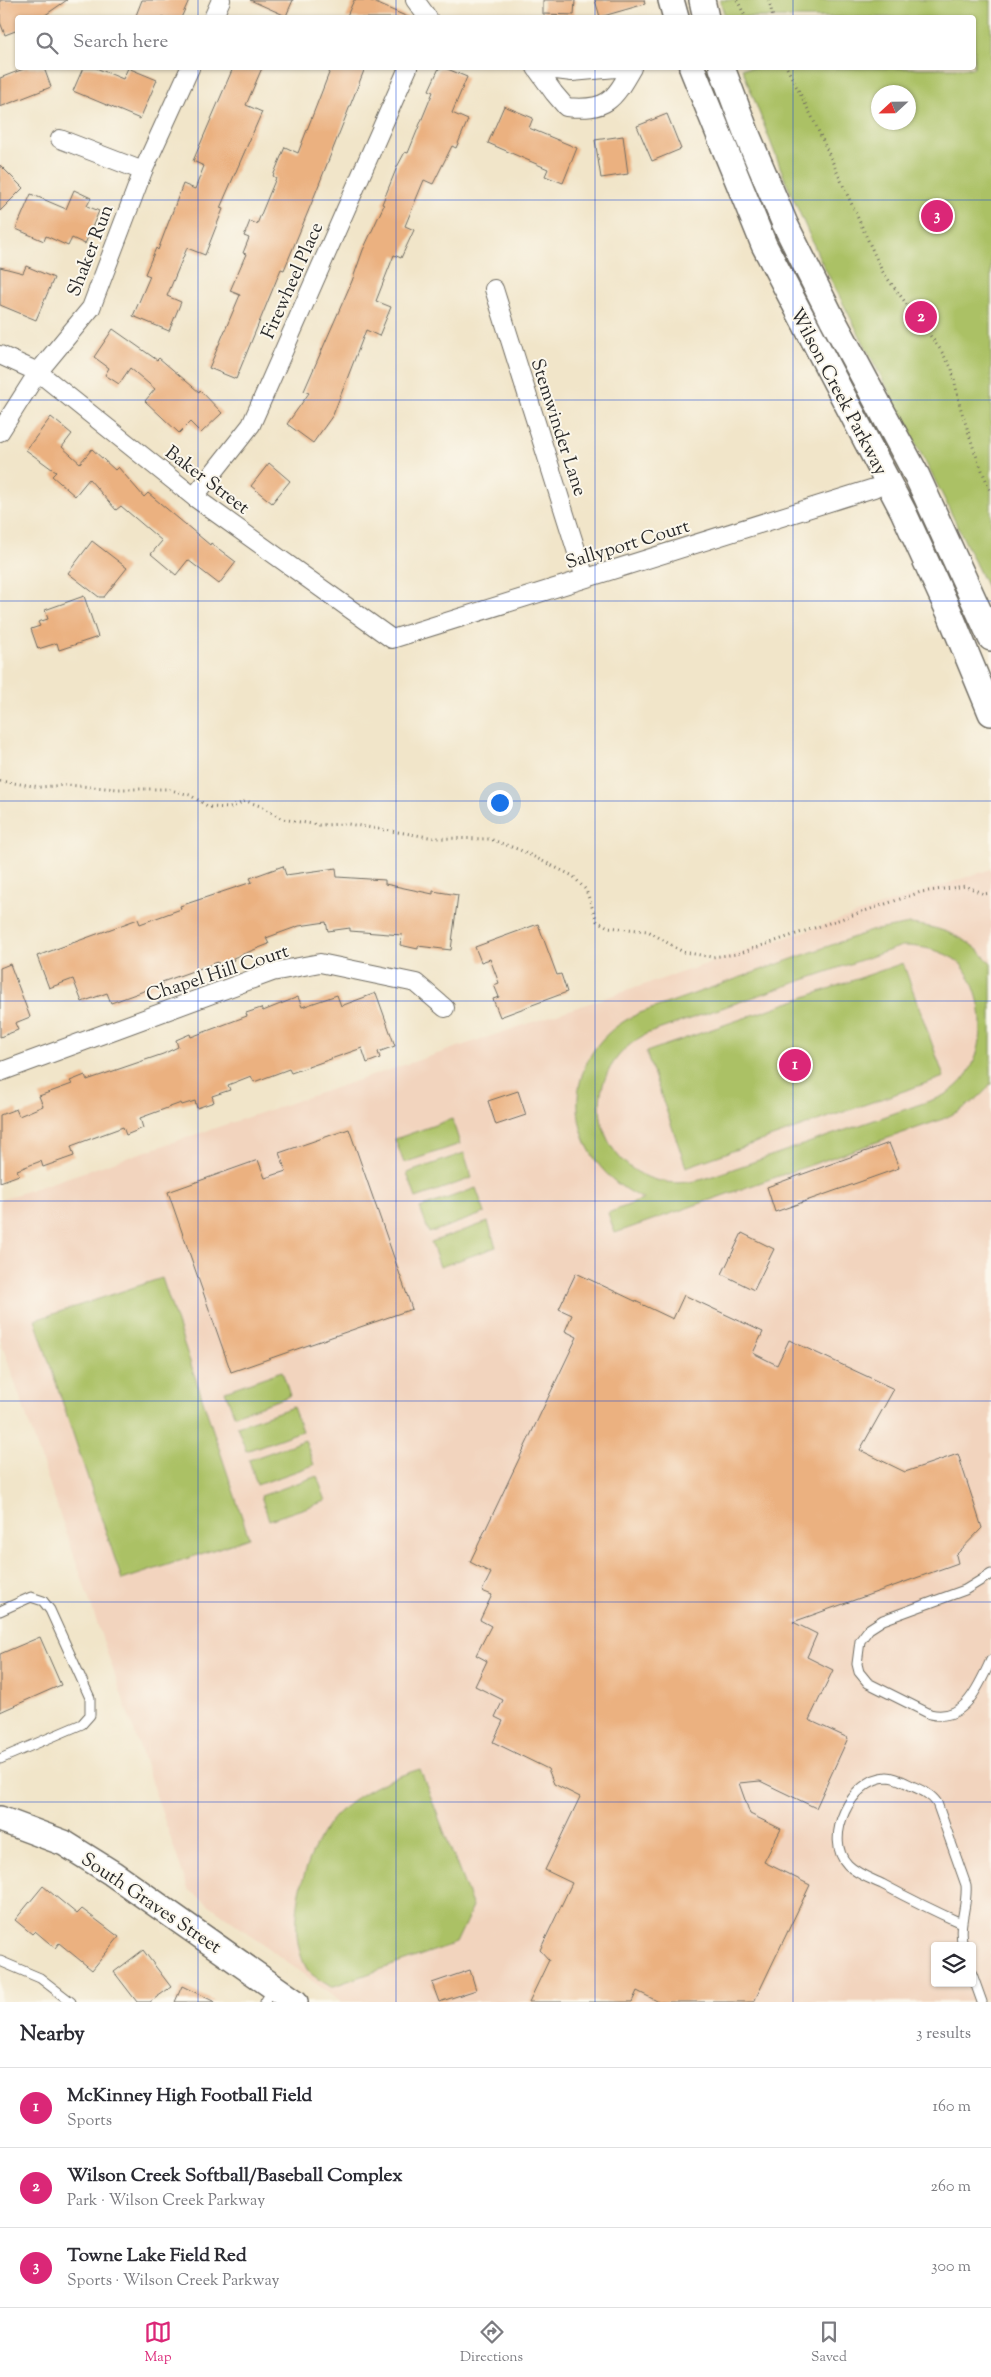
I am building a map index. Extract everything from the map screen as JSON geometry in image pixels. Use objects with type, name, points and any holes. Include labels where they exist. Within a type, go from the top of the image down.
[{"type":"main road","points":[[671,0],[675,15]]},
{"type":"main road","points":[[702,0],[705,15]]},
{"type":"main road","name":"Wilson Creek Parkway","points":[[693,70],[764,245],[864,436],[927,563],[991,713]]},
{"type":"main road","name":"Wilson Creek Parkway","points":[[723,70],[746,132],[785,224],[934,512],[991,638]]},
{"type":"main road","points":[[864,436],[889,423]]},
{"type":"main road","name":"South Graves Street","points":[[0,1819],[64,1843],[112,1873],[270,1995],[295,2002]]},
{"type":"street","points":[[214,15],[221,0]]},
{"type":"street","points":[[414,0],[426,15]]},
{"type":"street","name":"Shaker Run","points":[[0,432],[38,372],[91,308],[143,170],[189,70]]},
{"type":"street","name":"Firewheel Place","points":[[194,497],[251,425],[407,70]]},
{"type":"street","points":[[537,70],[566,107],[587,109],[606,103],[618,92],[631,70]]},
{"type":"street","points":[[556,70],[572,72],[594,70]]},
{"type":"street","points":[[60,139],[143,170]]},
{"type":"street","name":"Stemwinder Lane","points":[[494,289],[585,578]]},
{"type":"street","name":"Baker Street","points":[[0,355],[38,372],[194,497],[392,639]]},
{"type":"street","name":"Sallyport Court","points":[[392,639],[874,488]]},
{"type":"street","name":"Chapel Hill Court","points":[[0,1072],[272,972],[320,962],[416,983],[444,1008]]},
{"type":"lane","points":[[991,1574],[964,1590],[876,1624],[860,1641],[857,1656],[860,1672],[868,1684],[930,1714],[941,1716],[953,1713],[969,1701],[991,1660]]},
{"type":"lane","points":[[0,1611],[31,1597],[43,1601],[50,1610],[90,1698],[90,1715],[82,1724],[0,1759]]},
{"type":"lane","points":[[961,1923],[870,1879],[850,1867],[842,1857],[838,1842],[839,1829],[856,1792],[865,1784],[877,1779],[891,1777],[928,1794],[937,1803],[966,1885],[966,1900],[961,1923],[963,1942]]},
{"type":"lane","points":[[0,1961],[40,1978],[71,2002]]},
{"type":"lane","points":[[976,1985],[982,2002]]},
{"type":"path","points":[[737,0],[744,15]]},
{"type":"path","points":[[769,0],[772,15]]},
{"type":"path","points":[[788,70],[813,119],[882,271],[952,368],[960,406],[974,450],[991,492]]},
{"type":"path","points":[[0,782],[40,787],[67,785],[118,789],[167,789],[190,795],[209,807],[230,808],[246,801],[263,807],[282,819],[319,825],[348,824],[435,838],[490,839],[520,850],[573,876],[586,890],[597,921],[602,924],[608,927],[648,931],[683,952],[712,958],[737,954],[921,892],[966,886],[984,894],[991,893]]},
{"type":"shaded area","points":[[991,869],[991,1996],[976,2002],[341,2002],[188,1889],[0,1339],[0,1200]]},
{"type":"green space","points":[[720,0],[991,0],[991,596],[943,496],[819,257],[786,182],[743,70],[976,70],[976,15],[724,15]]},
{"type":"green space","points":[[910,924],[944,931],[955,935],[974,947],[991,964],[991,1084],[986,1090],[969,1104],[943,1119],[615,1233],[608,1213],[644,1199],[616,1182],[596,1160],[583,1135],[578,1107],[581,1079],[592,1053],[612,1030],[640,1013],[871,931]],"holes":[[[902,946],[939,952],[960,963],[970,979],[977,997],[981,1016],[980,1036],[976,1055],[968,1073],[955,1087],[938,1098],[704,1179],[670,1182],[642,1174],[620,1158],[606,1135],[600,1108],[604,1081],[619,1055],[646,1034]]]},
{"type":"green space","points":[[903,963],[944,1077],[686,1167],[646,1052]]},
{"type":"green space","points":[[452,1119],[460,1144],[404,1163],[395,1139]]},
{"type":"green space","points":[[464,1153],[472,1178],[416,1198],[407,1173]]},
{"type":"green space","points":[[476,1188],[485,1213],[429,1233],[420,1208]]},
{"type":"green space","points":[[488,1222],[496,1247],[440,1267],[431,1242]]},
{"type":"green space","points":[[162,1278],[249,1538],[122,1580],[35,1320]]},
{"type":"green space","points":[[282,1371],[290,1396],[234,1415],[225,1391]]},
{"type":"green space","points":[[293,1407],[302,1431],[246,1451],[237,1426]]},
{"type":"green space","points":[[305,1440],[314,1465],[257,1485],[249,1460]]},
{"type":"green space","points":[[317,1476],[326,1501],[269,1520],[261,1496]]},
{"type":"green space","points":[[420,1769],[473,1907],[456,1943],[331,1987],[309,1972],[300,1951],[297,1931],[297,1909],[301,1886],[308,1864],[327,1826],[348,1804],[377,1786],[398,1776]]},
{"type":"building","points":[[0,0],[67,0],[45,15],[15,15],[15,31],[5,35],[0,22]]},
{"type":"building","points":[[142,0],[189,0],[182,15],[136,15]]},
{"type":"building","points":[[250,0],[293,0],[286,15]]},
{"type":"building","points":[[354,0],[369,0],[403,15],[347,15]]},
{"type":"building","points":[[543,0],[575,0],[574,15],[543,14]]},
{"type":"building","points":[[595,0],[644,0],[645,4],[607,15],[599,15]]},
{"type":"building","points":[[21,70],[45,70],[51,87],[0,107],[0,78]]},
{"type":"building","points":[[82,70],[101,70],[123,79],[127,70],[133,70],[157,80],[140,119],[73,91]]},
{"type":"building","points":[[232,70],[261,70],[246,105],[262,112],[220,208],[223,209],[205,255],[187,248],[167,296],[181,302],[169,331],[133,316],[150,276],[145,274],[156,248],[158,250],[183,184],[195,189],[204,166],[193,161]]},
{"type":"building","points":[[330,70],[364,70],[284,270],[281,269],[236,379],[209,368],[240,295],[230,291],[246,254],[243,253],[249,238],[244,236],[250,221],[257,224],[276,178],[273,176],[285,147],[298,153]]},
{"type":"building","points":[[438,70],[450,70],[467,77],[452,113],[468,120],[456,148],[452,146],[433,184],[424,180],[405,226],[414,230],[401,258],[394,255],[376,301],[391,307],[379,336],[366,330],[333,415],[313,443],[287,424],[309,393],[304,391],[352,281],[363,250],[384,205],[382,204],[397,167],[405,152],[408,153],[433,92],[429,90]]},
{"type":"building","points":[[504,106],[533,118],[529,128],[577,148],[563,183],[545,176],[548,169],[488,143]]},
{"type":"building","points":[[667,114],[681,149],[652,161],[637,126]]},
{"type":"building","points":[[623,136],[628,174],[601,178],[595,140]]},
{"type":"building","points":[[0,165],[23,188],[0,211]]},
{"type":"building","points":[[74,190],[91,198],[87,206],[99,211],[85,244],[72,238],[68,246],[46,236],[44,241],[16,229],[31,194],[66,209]]},
{"type":"building","points":[[26,266],[54,278],[36,320],[0,305],[0,267],[23,273]]},
{"type":"building","points":[[113,329],[157,360],[159,358],[199,392],[200,390],[222,413],[201,433],[190,422],[179,433],[145,401],[155,389],[130,368],[119,384],[105,375],[109,368],[94,357]]},
{"type":"building","points":[[51,417],[72,434],[62,447],[80,463],[92,449],[115,470],[118,467],[144,497],[148,493],[210,545],[211,543],[236,562],[219,584],[188,560],[176,575],[151,554],[162,541],[121,506],[116,510],[89,479],[75,496],[52,476],[56,472],[26,450]]},
{"type":"building","points":[[269,463],[290,481],[272,503],[251,486]]},
{"type":"building","points":[[92,541],[127,568],[104,597],[99,597],[68,573]]},
{"type":"building","points":[[84,596],[98,637],[59,650],[57,643],[38,649],[31,629],[40,626],[38,622],[48,619],[45,610]]},
{"type":"building","points":[[283,866],[286,875],[336,868],[337,877],[385,880],[385,884],[433,894],[433,891],[458,895],[451,950],[418,946],[418,949],[400,945],[402,935],[350,931],[350,928],[328,931],[326,922],[299,926],[266,938],[269,944],[233,958],[234,960],[219,965],[218,962],[111,1003],[107,993],[82,1002],[73,979],[49,988],[37,956],[138,919],[140,924],[181,909],[180,906],[252,882],[250,878]]},
{"type":"building","points":[[538,924],[557,975],[561,974],[567,992],[500,1017],[493,999],[499,997],[494,985],[499,983],[490,959],[481,962],[475,947]]},
{"type":"building","points":[[10,964],[30,1017],[15,1023],[18,1030],[0,1037],[0,968]]},
{"type":"building","points":[[376,993],[395,1046],[378,1052],[380,1058],[367,1063],[362,1048],[291,1073],[289,1069],[254,1082],[251,1076],[228,1085],[230,1090],[212,1096],[214,1102],[197,1108],[195,1101],[182,1105],[181,1103],[140,1118],[143,1128],[126,1135],[123,1127],[71,1146],[74,1156],[43,1167],[41,1161],[17,1170],[19,1175],[0,1182],[0,1115],[16,1109],[19,1116],[43,1106],[39,1096],[72,1084],[70,1081],[85,1075],[87,1080],[163,1054],[178,1047],[176,1040],[190,1034],[191,1037],[247,1016],[246,1013],[261,1008],[263,1011],[298,997],[302,1007],[337,995],[341,1006]]},
{"type":"building","points":[[518,1091],[526,1115],[496,1125],[488,1101]]},
{"type":"building","points":[[349,1129],[412,1309],[231,1372],[168,1192],[258,1160],[265,1178],[286,1171],[279,1153]]},
{"type":"building","points":[[889,1143],[899,1168],[775,1212],[767,1187]]},
{"type":"building","points":[[742,1233],[774,1249],[754,1290],[722,1274]]},
{"type":"building","points":[[576,1273],[673,1319],[684,1295],[763,1332],[753,1353],[777,1365],[789,1340],[894,1389],[860,1450],[905,1472],[958,1454],[982,1528],[956,1555],[958,1563],[793,1622],[817,1634],[807,1657],[833,1670],[809,1720],[848,1738],[816,1808],[760,1781],[739,1783],[750,1814],[781,1829],[764,1862],[810,1885],[754,2002],[659,2002],[637,1991],[632,2002],[529,2002],[549,1960],[540,1950],[572,1883],[545,1870],[580,1797],[554,1784],[548,1769],[493,1742],[503,1721],[495,1717],[503,1700],[475,1686],[487,1661],[476,1655],[491,1626],[480,1620],[492,1595],[482,1591],[491,1573],[470,1562],[577,1337],[565,1331],[572,1315],[559,1309]]},
{"type":"building","points":[[40,1637],[61,1685],[0,1712],[0,1654]]},
{"type":"building","points":[[43,1886],[77,1914],[82,1909],[119,1937],[92,1970],[59,1943],[55,1948],[35,1931],[32,1934],[15,1920]]},
{"type":"building","points":[[143,1950],[171,1987],[150,2002],[137,2002],[114,1972]]},
{"type":"building","points":[[470,1970],[476,1990],[439,2002],[432,1983]]},
{"type":"building","points":[[182,1986],[215,2002],[175,2002]]},
{"type":"place","name":"Towne Lake Field Red","points":[[937,216]]},
{"type":"place","name":"Wilson Creek Softball/Baseball Complex","points":[[921,317]]},
{"type":"place","name":"McKinney High Football Field","points":[[795,1065]]}]
